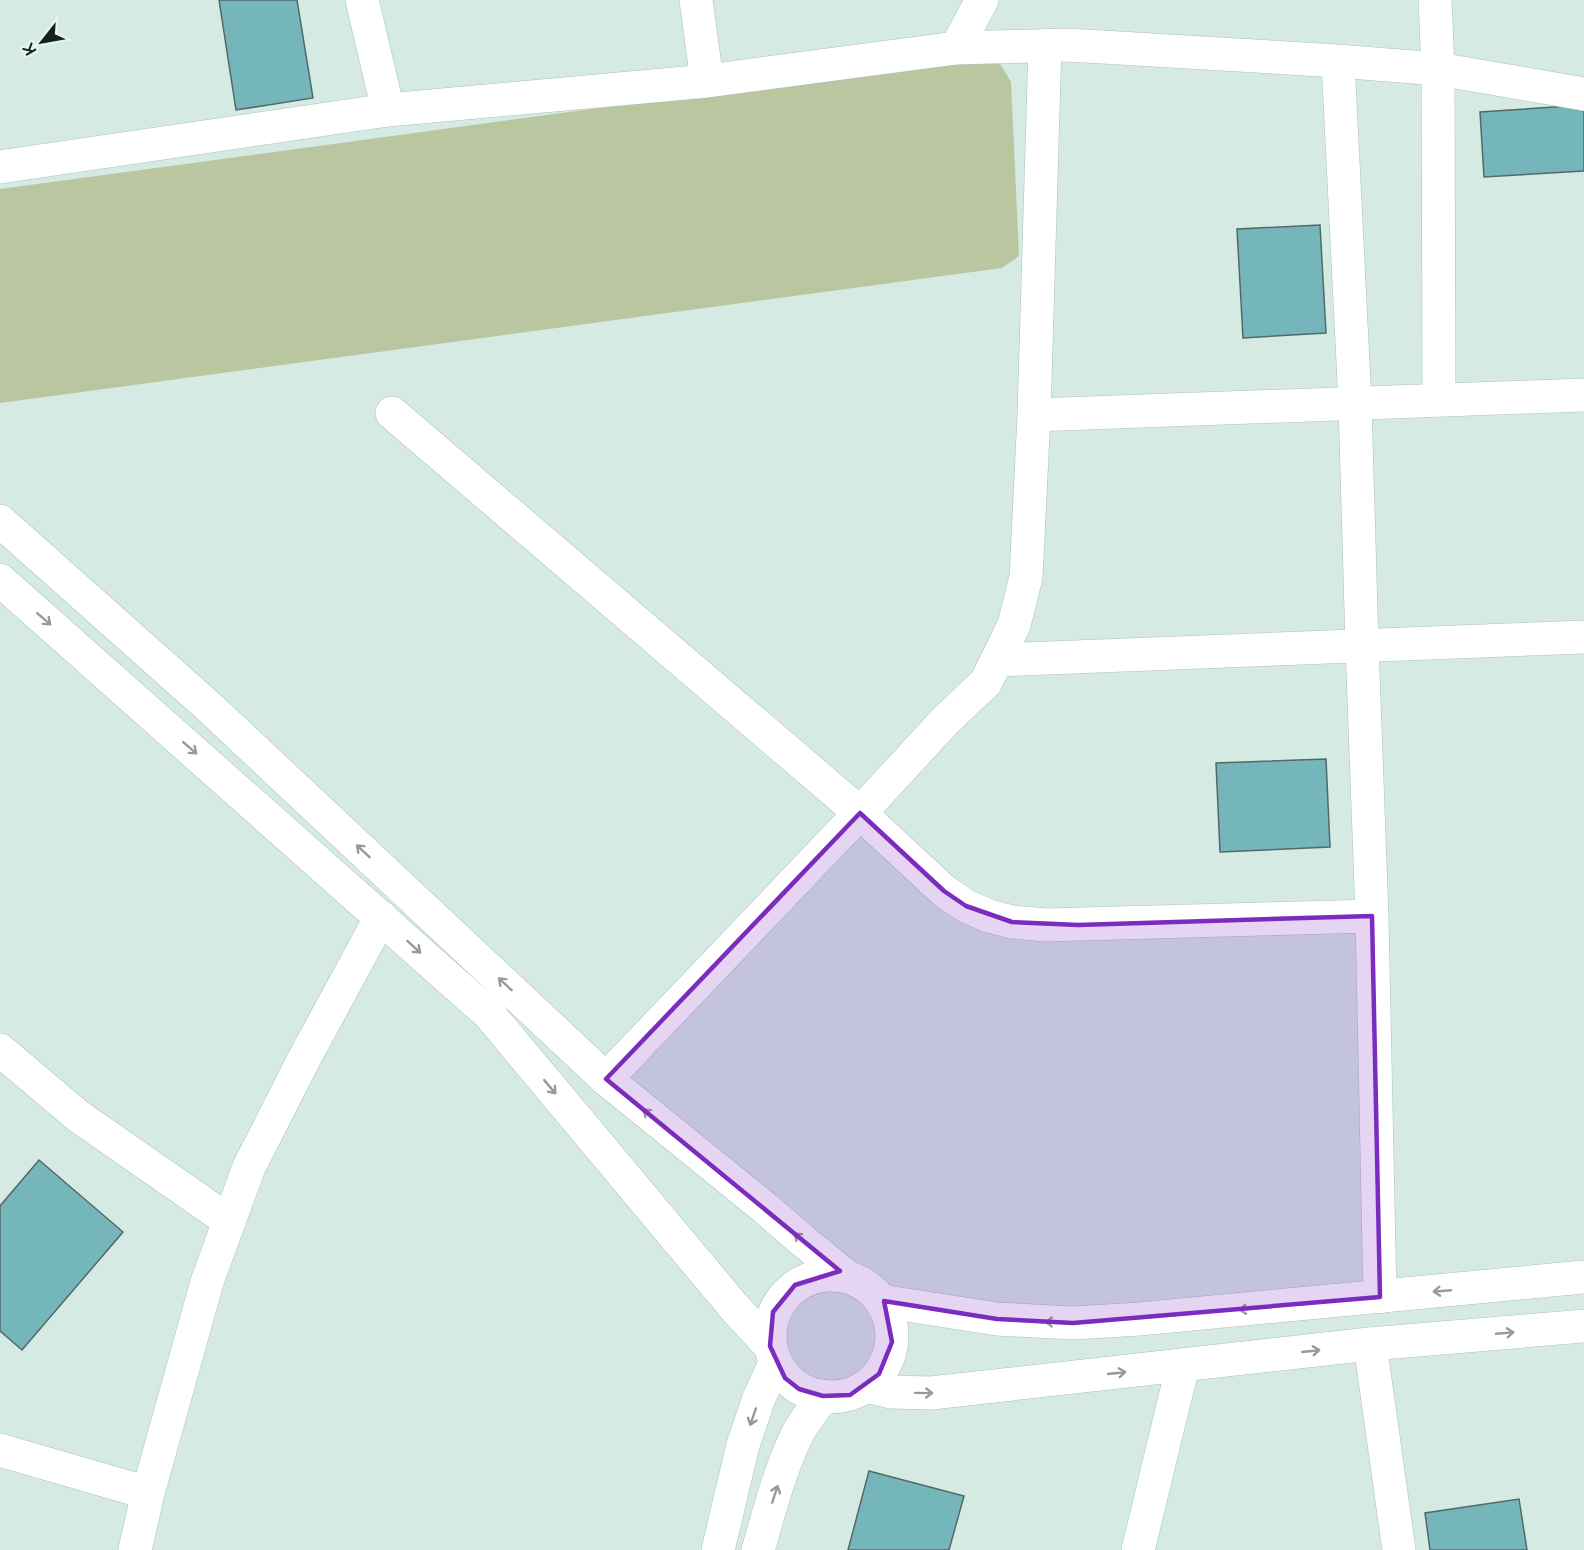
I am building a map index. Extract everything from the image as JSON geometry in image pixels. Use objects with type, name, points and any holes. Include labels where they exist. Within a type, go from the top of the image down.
[{"type":"street","points":[[362,0],[388,110]]},
{"type":"street","points":[[696,0],[707,81]]},
{"type":"street","points":[[956,48],[982,0]]},
{"type":"street","points":[[1435,0],[1438,69],[1439,400]]},
{"type":"street","points":[[0,167],[388,110],[707,81],[956,48],[1045,45],[1338,61],[1438,69],[1584,94]]},
{"type":"street","points":[[606,1079],[945,721],[986,682],[1014,625],[1026,577],[1034,415],[1045,45]]},
{"type":"street","points":[[1338,61],[1355,403],[1372,916],[1380,1297]]},
{"type":"street","points":[[1034,415],[1584,395]]},
{"type":"street","points":[[392,413],[860,813],[944,891],[966,906],[989,916],[1012,922],[1046,925],[1372,916]]},
{"type":"street","points":[[0,521],[208,706],[606,1079],[846,1276]]},
{"type":"street","points":[[0,580],[489,1014],[734,1307],[772,1355],[785,1378],[799,1389],[815,1396],[833,1397],[850,1395],[866,1386],[879,1374],[888,1360],[892,1342],[891,1325],[886,1308],[876,1293],[862,1282],[846,1276],[828,1274],[811,1277],[795,1285],[782,1296],[773,1312],[769,1329],[772,1355],[743,1445],[718,1550]]},
{"type":"street","points":[[997,660],[1584,637]]},
{"type":"street","points":[[135,1550],[148,1493],[207,1282],[229,1221],[254,1157],[381,917]]},
{"type":"street","points":[[0,1050],[78,1116],[229,1221]]},
{"type":"street","points":[[881,1301],[997,1320],[1073,1323],[1139,1319],[1584,1277]]},
{"type":"street","points":[[866,1386],[891,1392],[931,1393],[1370,1344],[1584,1326]]},
{"type":"street","points":[[1370,1344],[1399,1550]]},
{"type":"street","points":[[1138,1550],[1183,1365]]},
{"type":"street","points":[[758,1550],[792,1446],[801,1428],[823,1396]]},
{"type":"street","points":[[0,1450],[148,1493]]},
{"type":"highlighted area","points":[[860,813],[944,891],[966,906],[1012,922],[1078,925],[1372,916],[1380,1297],[1073,1323],[997,1319],[884,1301],[892,1342],[879,1374],[850,1395],[823,1396],[799,1389],[785,1378],[770,1346],[773,1312],[795,1285],[840,1271],[606,1079]]},
{"type":"green space","points":[[977,57],[1001,65],[1011,82],[1019,256],[1002,268],[0,403],[0,189]]},
{"type":"building","points":[[219,0],[297,0],[313,98],[236,110]]},
{"type":"building","points":[[1584,105],[1584,171],[1484,177],[1480,112]]},
{"type":"building","points":[[1320,225],[1326,333],[1243,338],[1237,229]]},
{"type":"building","points":[[1326,759],[1330,847],[1220,852],[1216,763]]},
{"type":"building","points":[[39,1160],[123,1232],[22,1350],[0,1331],[0,1206]]},
{"type":"building","points":[[869,1471],[964,1496],[949,1550],[848,1550]]},
{"type":"building","points":[[1519,1499],[1527,1550],[1430,1550],[1425,1513]]}]
